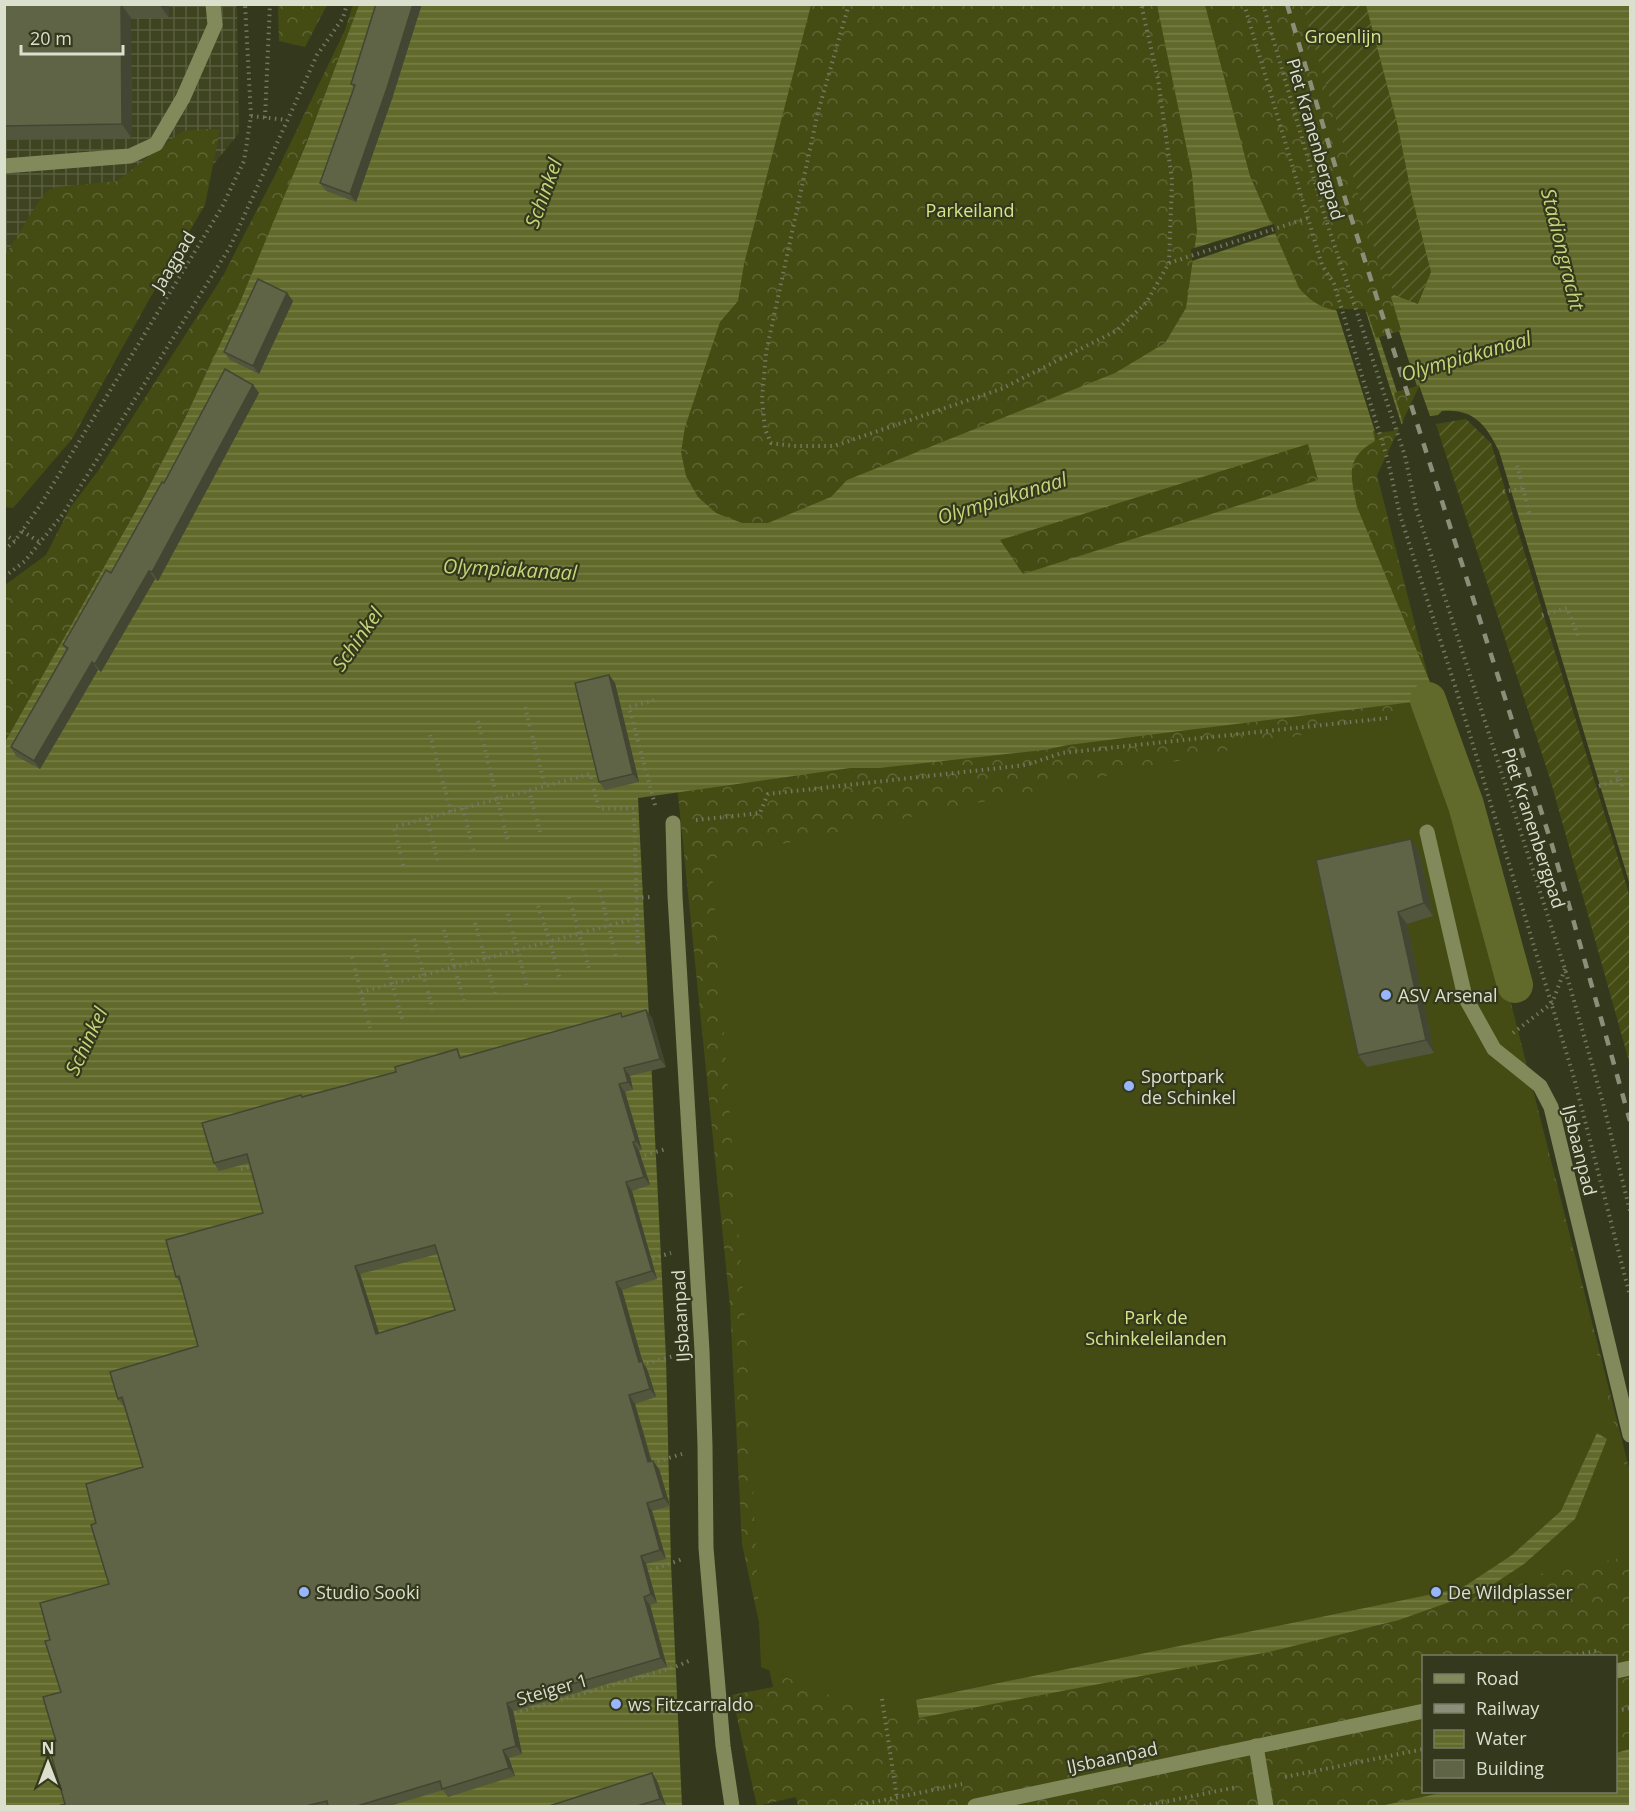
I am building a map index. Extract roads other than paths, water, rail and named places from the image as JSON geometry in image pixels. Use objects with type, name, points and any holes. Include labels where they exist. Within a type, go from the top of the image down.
[{"type":"street","points":[[4,166],[130,156],[156,144],[183,98],[214,25],[213,4]]},
{"type":"street","name":"IJsbaanpad","points":[[673,823],[677,930],[702,1351],[706,1548],[723,1746],[732,1806]]},
{"type":"street","name":"IJsbaanpad","points":[[1427,832],[1465,997],[1494,1049],[1540,1086],[1551,1107],[1630,1435]]},
{"type":"street","name":"IJsbaanpad","points":[[975,1806],[1422,1711]]},
{"type":"street","points":[[1256,1746],[1266,1803]]},
{"type":"water","points":[[359,5],[811,5],[744,264],[738,301],[720,322],[685,427],[681,452],[686,476],[698,497],[716,513],[742,523],[768,523],[831,497],[847,480],[1115,373],[1165,343],[1186,308],[1197,231],[1192,174],[1157,5],[1205,5],[1250,176],[1299,288],[1314,302],[1330,309],[1367,312],[1376,338],[1401,330],[1391,297],[1394,295],[1418,304],[1431,272],[1412,197],[1398,127],[1366,5],[1630,5],[1630,885],[1499,451],[1484,426],[1471,415],[1463,412],[1442,411],[1438,415],[1430,416],[1419,385],[1394,393],[1403,423],[1393,428],[1373,431],[1375,441],[1358,455],[1352,469],[1352,477],[1357,507],[1437,699],[1068,745],[1044,750],[879,768],[850,768],[638,798],[666,1358],[671,1564],[682,1806],[5,1806],[5,742],[142,500],[186,416],[240,302],[306,144]],"holes":[[[1308,444],[1318,480],[1023,574],[1000,540]]]},
{"type":"water","points":[[1597,1433],[1607,1439],[1575,1519],[1524,1564],[1486,1589],[1399,1620],[1273,1651],[919,1718],[916,1700],[1462,1588],[1512,1555],[1561,1511]]},
{"type":"water","points":[[1630,1749],[1630,1806],[1380,1806],[1441,1793],[1617,1793],[1617,1753]]},
{"type":"waterway","points":[[1428,700],[1466,805],[1515,985]]},
{"type":"railway","points":[[1287,4],[1342,189],[1552,845],[1630,1121]]},
{"type":"place","name":"ASV Arsenal","points":[[1386,995]]},
{"type":"place","name":"Sportpark de Schinkel","points":[[1129,1086]]},
{"type":"place","name":"Studio Sooki","points":[[304,1592]]},
{"type":"place","name":"De Wildplasser","points":[[1436,1592]]},
{"type":"place","name":"ws Fitzcarraldo","points":[[616,1704]]},
{"type":"park label","name":"Groenlijn","points":[[1343,36]]},
{"type":"park label","name":"Parkeiland","points":[[970,210]]},
{"type":"park label","name":"Park de Schinkeleilanden","points":[[1156,1327]]},
{"type":"water label","name":"Schinkel","points":[[543,193]]},
{"type":"water label","name":"Stadiongracht","points":[[1563,249]]},
{"type":"water label","name":"Olympiakanaal","points":[[1466,356]]},
{"type":"water label","name":"Olympiakanaal","points":[[1002,498]]},
{"type":"water label","name":"Olympiakanaal","points":[[510,569]]},
{"type":"water label","name":"Schinkel","points":[[357,639]]},
{"type":"water label","name":"Schinkel","points":[[86,1041]]}]
